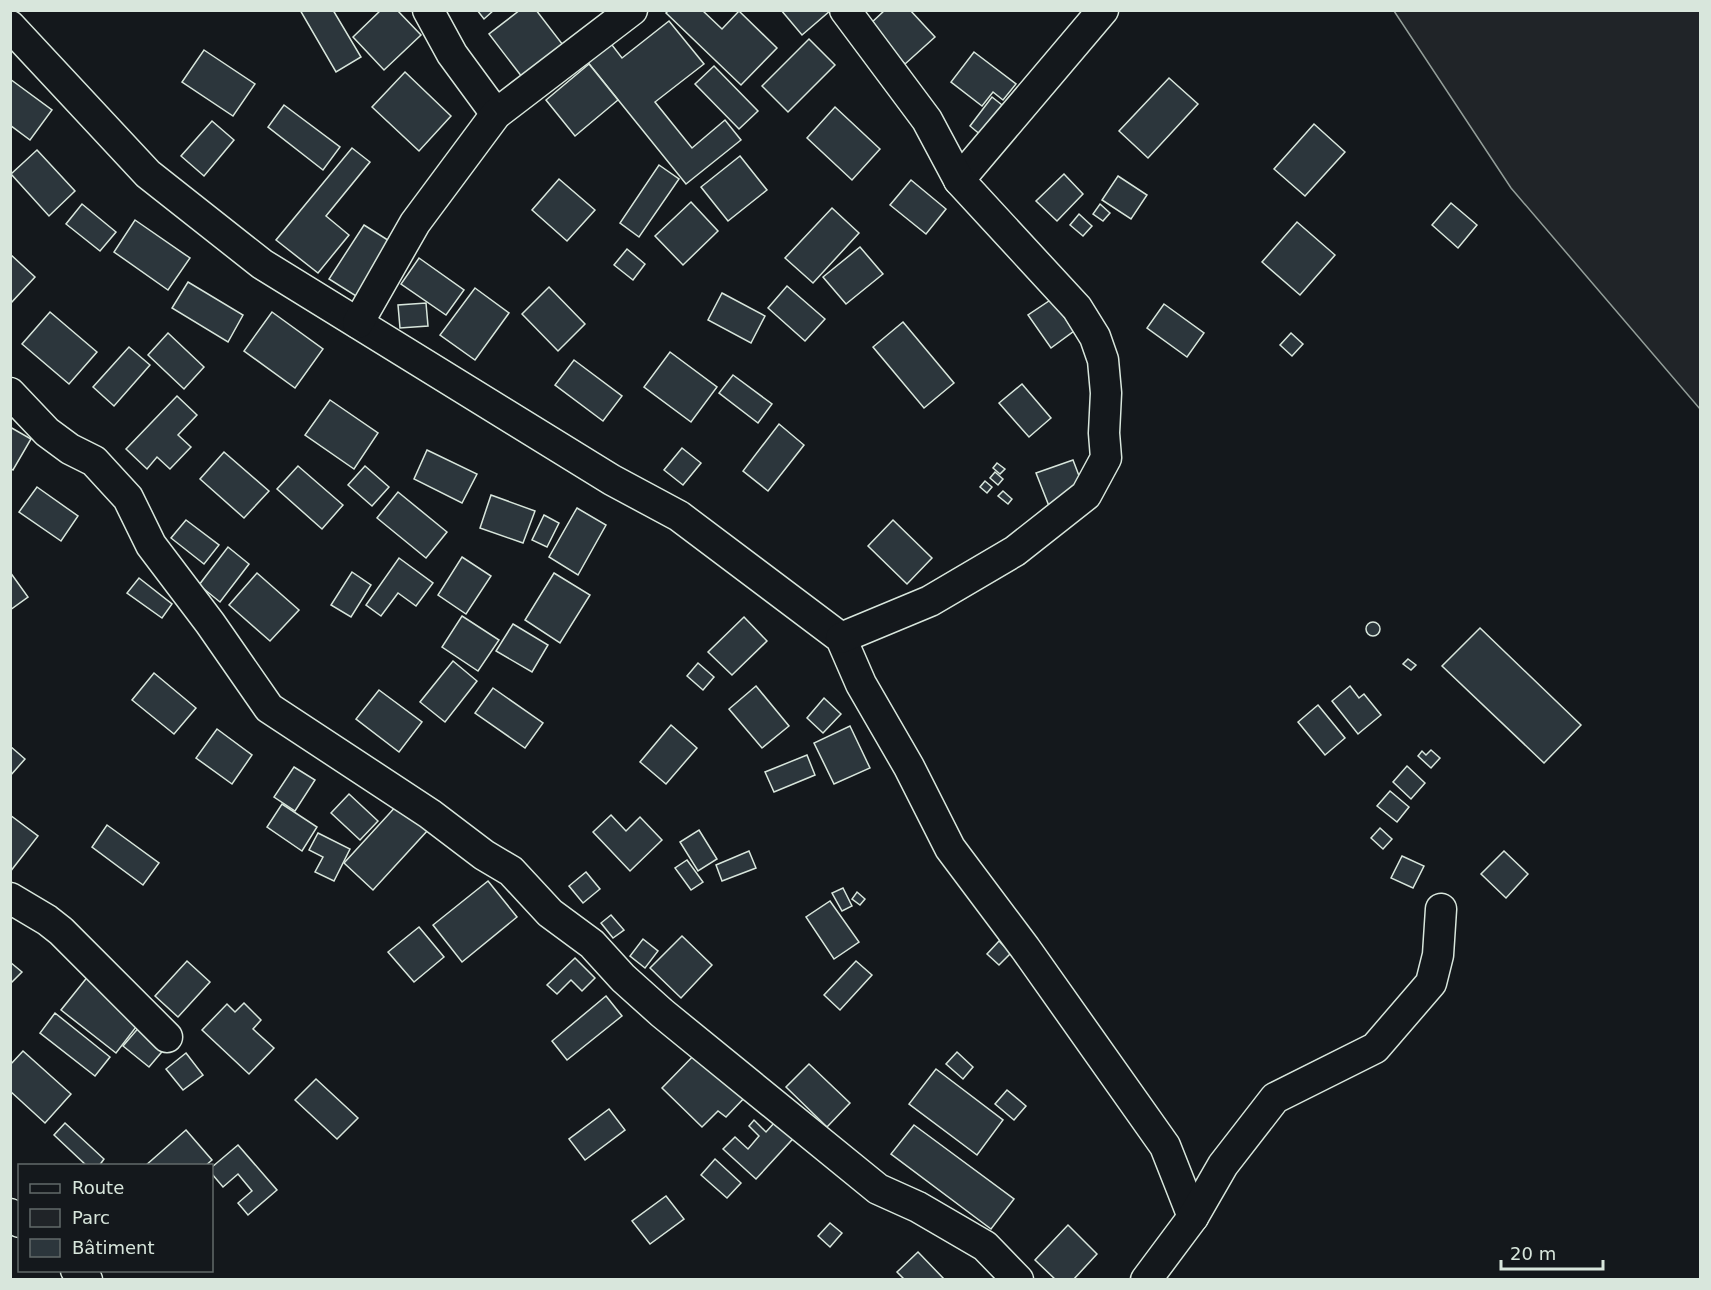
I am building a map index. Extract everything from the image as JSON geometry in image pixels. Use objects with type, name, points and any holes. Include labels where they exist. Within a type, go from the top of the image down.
[{"type":"street","points":[[428,10],[452,54],[496,114]]},
{"type":"street","points":[[358,323],[415,223],[496,114],[632,10]]},
{"type":"street","points":[[841,638],[930,601],[1015,551],[1086,495],[1106,458],[1104,433],[1106,393],[1103,360],[1095,337],[1077,308],[959,180],[927,120],[845,10]]},
{"type":"street","points":[[959,180],[1103,10]]},
{"type":"street","points":[[10,26],[147,174],[262,264],[612,480],[679,516],[841,638],[861,684],[909,767],[950,848],[1025,948],[1165,1146],[1193,1217]]},
{"type":"street","points":[[10,393],[47,432],[70,449],[94,461],[128,498],[151,545],[210,622],[269,708],[430,814],[484,855],[512,871],[550,913],[592,944],[623,978],[662,1013],[878,1189],[918,1207],[986,1246],[1018,1280]]},
{"type":"street","points":[[10,898],[61,931],[166,1037]]},
{"type":"street","points":[[1146,1280],[1193,1217],[1223,1165],[1275,1098],[1375,1048],[1431,983],[1438,955],[1441,909]]},
{"type":"green space","points":[[1394,11],[1700,11],[1700,409],[1511,188]]},
{"type":"building","points":[[300,10],[333,10],[361,57],[336,72]]},
{"type":"building","points":[[381,10],[397,10],[421,35],[384,70],[353,37]]},
{"type":"building","points":[[477,10],[494,10],[484,19]]},
{"type":"building","points":[[520,10],[536,10],[563,45],[522,77],[489,34]]},
{"type":"building","points":[[669,10],[702,10],[722,29],[739,11],[777,48],[741,85],[666,13]]},
{"type":"building","points":[[781,10],[831,10],[802,35]]},
{"type":"building","points":[[885,10],[910,10],[935,37],[905,64],[869,25]]},
{"type":"building","points":[[669,21],[704,64],[655,102],[692,148],[725,120],[741,140],[686,184],[586,60],[609,41],[622,58]]},
{"type":"building","points":[[809,39],[835,65],[788,112],[762,86]]},
{"type":"building","points":[[204,50],[255,84],[233,116],[182,82]]},
{"type":"building","points":[[974,52],[1016,84],[1003,100],[993,92],[982,106],[951,82]]},
{"type":"building","points":[[589,64],[618,100],[575,136],[546,100]]},
{"type":"building","points":[[714,66],[758,111],[739,129],[695,84]]},
{"type":"building","points":[[405,72],[451,116],[419,151],[372,107]]},
{"type":"building","points":[[1169,78],[1198,104],[1148,158],[1119,131]]},
{"type":"building","points":[[10,79],[52,110],[30,140],[10,125]]},
{"type":"building","points":[[992,97],[1011,112],[988,141],[970,126]]},
{"type":"building","points":[[284,105],[340,147],[323,170],[268,127]]},
{"type":"building","points":[[835,107],[880,149],[852,180],[807,138]]},
{"type":"building","points":[[212,121],[234,140],[204,176],[181,156]]},
{"type":"building","points":[[1314,124],[1345,152],[1305,196],[1274,169]]},
{"type":"building","points":[[352,148],[370,162],[326,216],[349,235],[318,273],[276,240]]},
{"type":"building","points":[[37,150],[75,191],[49,216],[11,174]]},
{"type":"building","points":[[740,156],[767,190],[728,221],[701,187]]},
{"type":"building","points":[[659,165],[679,179],[639,237],[620,223]]},
{"type":"building","points":[[1064,174],[1083,194],[1057,221],[1036,201]]},
{"type":"building","points":[[1118,176],[1147,195],[1131,219],[1102,200]]},
{"type":"building","points":[[559,179],[595,210],[567,241],[532,210]]},
{"type":"building","points":[[911,180],[946,209],[926,234],[890,205]]},
{"type":"building","points":[[691,202],[718,231],[683,265],[655,236]]},
{"type":"building","points":[[1451,203],[1477,225],[1458,248],[1432,225]]},
{"type":"building","points":[[82,204],[116,232],[100,251],[66,224]]},
{"type":"building","points":[[1100,204],[1110,213],[1103,221],[1093,214]]},
{"type":"building","points":[[832,208],[859,233],[813,283],[785,258]]},
{"type":"building","points":[[1079,214],[1092,226],[1083,236],[1070,225]]},
{"type":"building","points":[[135,220],[190,258],[168,290],[114,252]]},
{"type":"building","points":[[1297,222],[1335,255],[1300,295],[1262,262]]},
{"type":"building","points":[[364,225],[391,242],[356,296],[329,279]]},
{"type":"building","points":[[860,247],[883,274],[846,304],[823,277]]},
{"type":"building","points":[[627,249],[645,264],[633,280],[614,265]]},
{"type":"building","points":[[10,254],[35,277],[10,304]]},
{"type":"building","points":[[419,258],[464,290],[446,315],[401,284]]},
{"type":"building","points":[[188,282],[243,315],[228,342],[172,308]]},
{"type":"building","points":[[787,286],[825,319],[805,341],[768,308]]},
{"type":"building","points":[[549,287],[585,324],[558,351],[522,314]]},
{"type":"building","points":[[475,288],[509,313],[475,360],[440,335]]},
{"type":"building","points":[[722,293],[765,316],[751,343],[708,320]]},
{"type":"building","points":[[1052,299],[1074,331],[1051,348],[1028,315]]},
{"type":"building","points":[[426,303],[428,326],[400,328],[398,305]]},
{"type":"building","points":[[1164,304],[1204,333],[1187,357],[1147,328]]},
{"type":"building","points":[[50,312],[97,352],[69,384],[22,344]]},
{"type":"building","points":[[272,312],[323,349],[295,388],[244,351]]},
{"type":"building","points":[[903,322],[954,383],[924,408],[873,347]]},
{"type":"building","points":[[168,333],[204,367],[184,389],[148,355]]},
{"type":"building","points":[[1291,333],[1303,344],[1292,356],[1280,345]]},
{"type":"building","points":[[129,347],[150,365],[114,406],[93,387]]},
{"type":"building","points":[[670,352],[717,387],[691,422],[644,387]]},
{"type":"building","points":[[574,360],[622,396],[603,421],[555,385]]},
{"type":"building","points":[[733,375],[772,404],[758,423],[719,393]]},
{"type":"building","points":[[1022,384],[1051,418],[1029,437],[999,403]]},
{"type":"building","points":[[177,396],[197,415],[178,435],[191,447],[170,469],[157,457],[147,469],[126,449]]},
{"type":"building","points":[[330,400],[378,433],[354,469],[305,435]]},
{"type":"building","points":[[779,424],[804,445],[768,491],[743,471]]},
{"type":"building","points":[[10,427],[31,439],[13,470],[10,468]]},
{"type":"building","points":[[682,448],[701,463],[683,485],[664,470]]},
{"type":"building","points":[[427,450],[477,474],[462,503],[414,479]]},
{"type":"building","points":[[224,452],[269,491],[244,518],[200,479]]},
{"type":"building","points":[[1073,460],[1086,494],[1049,506],[1036,473]]},
{"type":"building","points":[[997,463],[1005,469],[1000,474],[993,468]]},
{"type":"building","points":[[298,466],[343,505],[322,529],[277,489]]},
{"type":"building","points":[[365,466],[389,487],[372,506],[348,485]]},
{"type":"building","points":[[995,472],[1003,479],[998,485],[990,478]]},
{"type":"building","points":[[985,481],[992,487],[987,493],[980,487]]},
{"type":"building","points":[[37,487],[78,516],[61,541],[19,512]]},
{"type":"building","points":[[1003,491],[1012,499],[1008,504],[998,496]]},
{"type":"building","points":[[398,492],[447,532],[426,558],[377,518]]},
{"type":"building","points":[[491,495],[535,511],[523,543],[480,528]]},
{"type":"building","points":[[577,508],[606,525],[578,575],[549,557]]},
{"type":"building","points":[[544,515],[559,523],[547,547],[532,540]]},
{"type":"building","points":[[186,520],[219,545],[204,564],[171,538]]},
{"type":"building","points":[[893,520],[932,558],[907,584],[868,546]]},
{"type":"building","points":[[228,547],[249,564],[220,602],[199,585]]},
{"type":"building","points":[[462,557],[491,576],[466,614],[438,595]]},
{"type":"building","points":[[399,558],[433,583],[416,606],[398,593],[381,616],[366,605]]},
{"type":"building","points":[[10,572],[28,597],[10,610]]},
{"type":"building","points":[[352,572],[371,585],[351,617],[331,605]]},
{"type":"building","points":[[257,573],[299,610],[270,641],[229,605]]},
{"type":"building","points":[[554,573],[590,595],[560,643],[525,620]]},
{"type":"building","points":[[139,578],[172,604],[162,618],[127,593]]},
{"type":"building","points":[[462,616],[499,640],[478,671],[442,647]]},
{"type":"building","points":[[744,617],[767,641],[732,675],[708,652]]},
{"type":"building","points":[[1370,622],[1376,622],[1380,629],[1376,636],[1370,636],[1366,632],[1366,626]]},
{"type":"building","points":[[513,624],[548,645],[532,672],[496,651]]},
{"type":"building","points":[[1480,628],[1581,725],[1544,763],[1442,666]]},
{"type":"building","points":[[1408,659],[1416,665],[1411,670],[1403,664]]},
{"type":"building","points":[[453,661],[477,681],[445,722],[420,702]]},
{"type":"building","points":[[698,663],[714,677],[703,690],[687,676]]},
{"type":"building","points":[[154,673],[196,708],[174,734],[132,700]]},
{"type":"building","points":[[756,686],[789,726],[762,748],[729,709]]},
{"type":"building","points":[[1350,686],[1359,698],[1364,694],[1381,715],[1358,734],[1332,701]]},
{"type":"building","points":[[493,688],[543,723],[525,748],[475,713]]},
{"type":"building","points":[[379,690],[422,722],[399,752],[356,719]]},
{"type":"building","points":[[824,698],[841,714],[823,733],[807,718]]},
{"type":"building","points":[[1318,705],[1345,738],[1325,755],[1298,722]]},
{"type":"building","points":[[671,725],[697,748],[666,784],[640,762]]},
{"type":"building","points":[[850,726],[870,768],[834,784],[814,743]]},
{"type":"building","points":[[217,729],[252,755],[232,784],[196,758]]},
{"type":"building","points":[[10,746],[25,759],[10,776]]},
{"type":"building","points":[[1431,750],[1440,758],[1431,768],[1418,756],[1422,751],[1426,755]]},
{"type":"building","points":[[807,755],[815,775],[774,792],[765,772]]},
{"type":"building","points":[[1407,766],[1425,783],[1411,799],[1393,782]]},
{"type":"building","points":[[294,767],[315,780],[295,811],[274,797]]},
{"type":"building","points":[[1390,791],[1409,807],[1397,822],[1377,806]]},
{"type":"building","points":[[349,794],[378,821],[360,840],[331,813]]},
{"type":"building","points":[[399,803],[428,830],[373,890],[344,863]]},
{"type":"building","points":[[282,804],[317,827],[302,851],[267,827]]},
{"type":"building","points":[[10,815],[38,836],[10,872]]},
{"type":"building","points":[[611,815],[626,831],[640,817],[662,840],[630,871],[593,832]]},
{"type":"building","points":[[107,825],[159,863],[143,885],[92,847]]},
{"type":"building","points":[[1380,828],[1392,839],[1383,849],[1371,838]]},
{"type":"building","points":[[699,830],[717,859],[698,871],[680,842]]},
{"type":"building","points":[[318,833],[350,849],[334,881],[315,872],[323,857],[309,850]]},
{"type":"building","points":[[749,851],[756,868],[722,881],[716,865]]},
{"type":"building","points":[[1504,851],[1528,874],[1506,898],[1481,874]]},
{"type":"building","points":[[1402,856],[1424,866],[1413,888],[1391,878]]},
{"type":"building","points":[[687,860],[703,882],[691,890],[675,868]]},
{"type":"building","points":[[586,872],[600,889],[583,903],[569,886]]},
{"type":"building","points":[[488,881],[517,917],[462,962],[433,925]]},
{"type":"building","points":[[843,888],[852,906],[842,911],[832,893]]},
{"type":"building","points":[[857,892],[865,899],[860,905],[852,899]]},
{"type":"building","points":[[830,901],[859,942],[834,959],[806,917]]},
{"type":"building","points":[[611,915],[624,930],[613,938],[601,923]]},
{"type":"building","points":[[419,927],[444,957],[414,982],[388,952]]},
{"type":"building","points":[[682,936],[712,965],[681,998],[650,968]]},
{"type":"building","points":[[643,939],[658,951],[645,968],[630,956]]},
{"type":"building","points":[[999,941],[1011,953],[999,965],[987,954]]},
{"type":"building","points":[[575,958],[595,978],[582,991],[571,980],[557,994],[547,985]]},
{"type":"building","points":[[187,961],[210,982],[178,1017],[155,996]]},
{"type":"building","points":[[856,961],[872,975],[840,1010],[824,995]]},
{"type":"building","points":[[10,962],[22,972],[10,984]]},
{"type":"building","points":[[89,975],[143,1018],[116,1053],[61,1010]]},
{"type":"building","points":[[606,996],[622,1016],[567,1060],[552,1041]]},
{"type":"building","points":[[244,1003],[261,1020],[253,1029],[274,1048],[249,1074],[202,1030],[227,1004],[235,1012]]},
{"type":"building","points":[[55,1013],[110,1057],[95,1076],[40,1033]]},
{"type":"building","points":[[141,1025],[166,1047],[149,1067],[123,1046]]},
{"type":"building","points":[[701,1048],[748,1094],[726,1117],[718,1111],[702,1127],[662,1088]]},
{"type":"building","points":[[23,1051],[71,1094],[45,1123],[10,1091],[10,1065]]},
{"type":"building","points":[[957,1052],[973,1067],[963,1079],[946,1064]]},
{"type":"building","points":[[186,1053],[203,1075],[183,1090],[166,1069]]},
{"type":"building","points":[[809,1064],[850,1103],[827,1127],[786,1087]]},
{"type":"building","points":[[936,1069],[1003,1120],[977,1155],[909,1104]]},
{"type":"building","points":[[316,1079],[358,1118],[337,1139],[295,1100]]},
{"type":"building","points":[[1007,1090],[1026,1106],[1014,1120],[995,1104]]},
{"type":"building","points":[[609,1109],[625,1130],[585,1160],[569,1139]]},
{"type":"building","points":[[783,1113],[801,1130],[756,1179],[723,1149],[735,1137],[748,1149],[759,1136],[749,1126],[754,1120],[766,1132]]},
{"type":"building","points":[[65,1123],[104,1159],[100,1164],[85,1164],[54,1135]]},
{"type":"building","points":[[914,1125],[1014,1199],[991,1229],[891,1154]]},
{"type":"building","points":[[186,1130],[212,1160],[207,1164],[147,1164]]},
{"type":"building","points":[[238,1145],[277,1190],[248,1215],[238,1203],[252,1191],[238,1174],[223,1187],[213,1175],[213,1166]]},
{"type":"building","points":[[715,1159],[741,1183],[727,1198],[701,1175]]},
{"type":"building","points":[[666,1196],[684,1219],[650,1244],[632,1221]]},
{"type":"building","points":[[830,1223],[842,1233],[830,1247],[818,1236]]},
{"type":"building","points":[[1068,1225],[1097,1254],[1073,1280],[1056,1280],[1035,1260]]},
{"type":"building","points":[[918,1252],[945,1280],[905,1280],[897,1272]]}]
